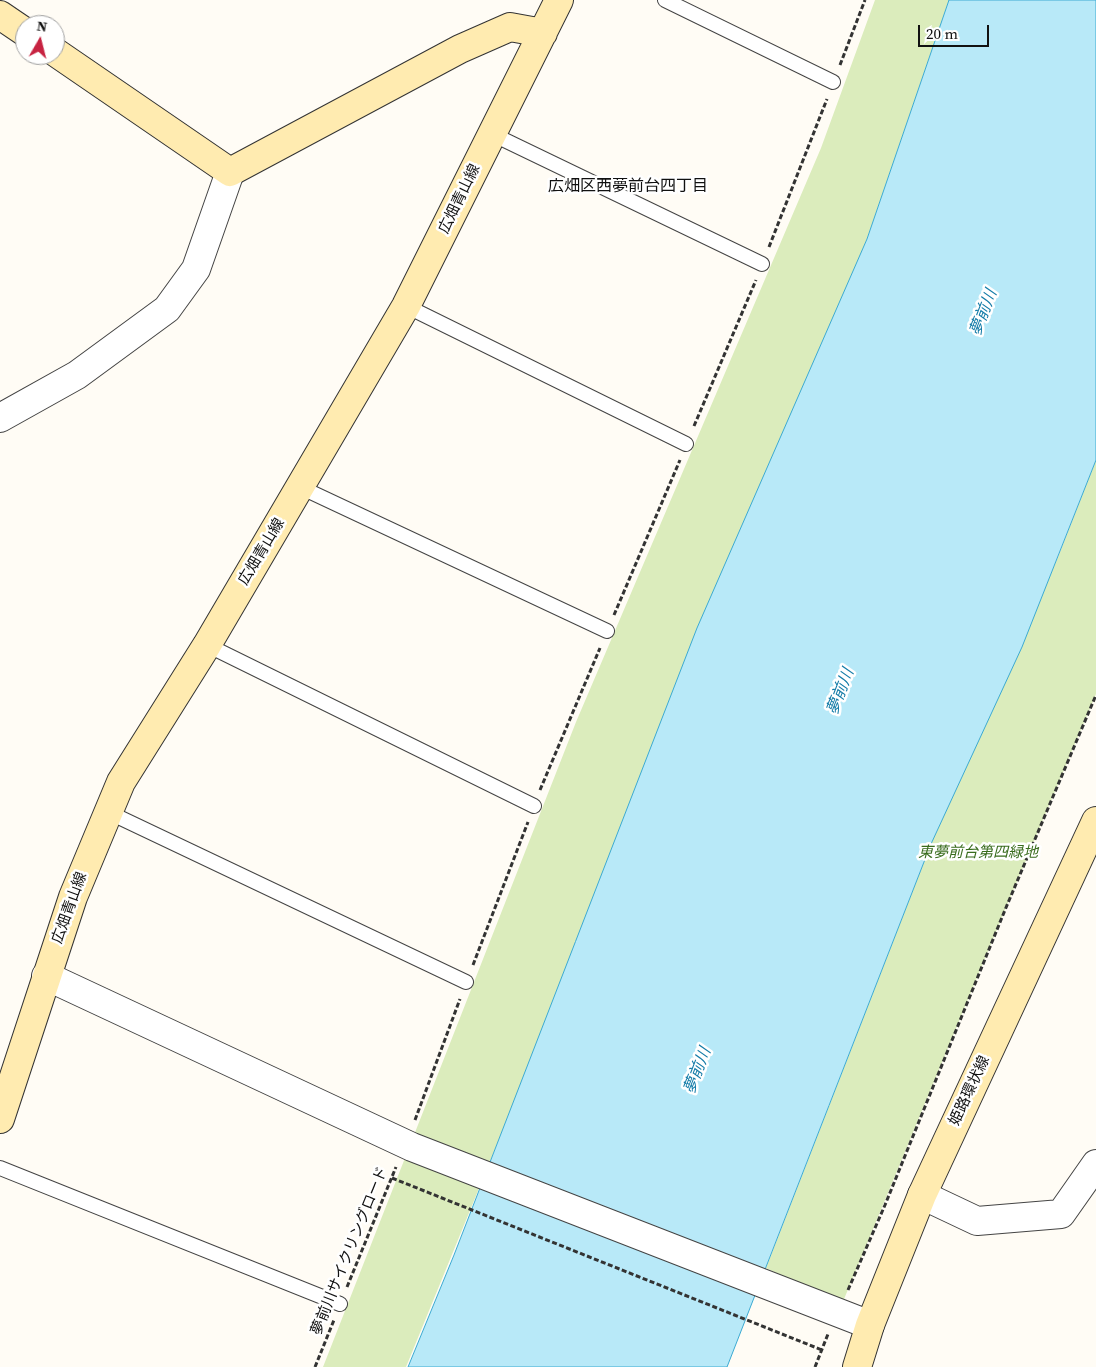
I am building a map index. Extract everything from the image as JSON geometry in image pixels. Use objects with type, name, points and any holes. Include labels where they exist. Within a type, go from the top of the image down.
[{"type":"main road","name":"広畑青山線","points":[[0,1119],[73,896],[121,782],[206,645],[406,306],[559,0]]},
{"type":"main road","points":[[0,15],[15,25]]},
{"type":"main road","points":[[65,59],[230,172],[469,46],[510,28],[543,33]]},
{"type":"main road","name":"姫路環状線","points":[[857,1367],[870,1325],[922,1194],[1096,821]]},
{"type":"street","points":[[0,418],[77,375],[167,309],[196,268],[230,172]]},
{"type":"street","points":[[46,976],[409,1146],[870,1325]]},
{"type":"street","points":[[922,1194],[977,1221],[1061,1214],[1096,1164]]},
{"type":"lane","points":[[665,0],[833,82]]},
{"type":"lane","points":[[492,134],[762,264]]},
{"type":"lane","points":[[406,306],[686,444]]},
{"type":"lane","points":[[300,487],[607,631]]},
{"type":"lane","points":[[206,645],[534,806]]},
{"type":"lane","points":[[108,812],[466,982]]},
{"type":"lane","points":[[0,1168],[340,1304]]},
{"type":"path","name":"夢前川サイクリングロード","points":[[315,1367],[392,1178],[409,1146],[466,982],[534,806],[762,264],[864,0]]},
{"type":"path","points":[[815,1367],[835,1312],[885,1205],[1005,910],[1096,695]]},
{"type":"path","points":[[392,1178],[822,1350]]},
{"type":"green space","points":[[875,0],[949,0],[867,239],[406,1367],[323,1367],[576,722],[821,148]]},
{"type":"green space","name":"東夢前台第四緑地","points":[[1096,460],[1096,694],[842,1304],[766,1268],[931,844],[1058,557]]},
{"type":"water","name":"夢前川","points":[[949,0],[1096,0],[1096,460],[1022,647],[931,844],[727,1367],[408,1367],[454,1255],[697,628],[867,239]]},
{"type":"district","name":"広畑区西夢前台四丁目","points":[[628,187]]}]
